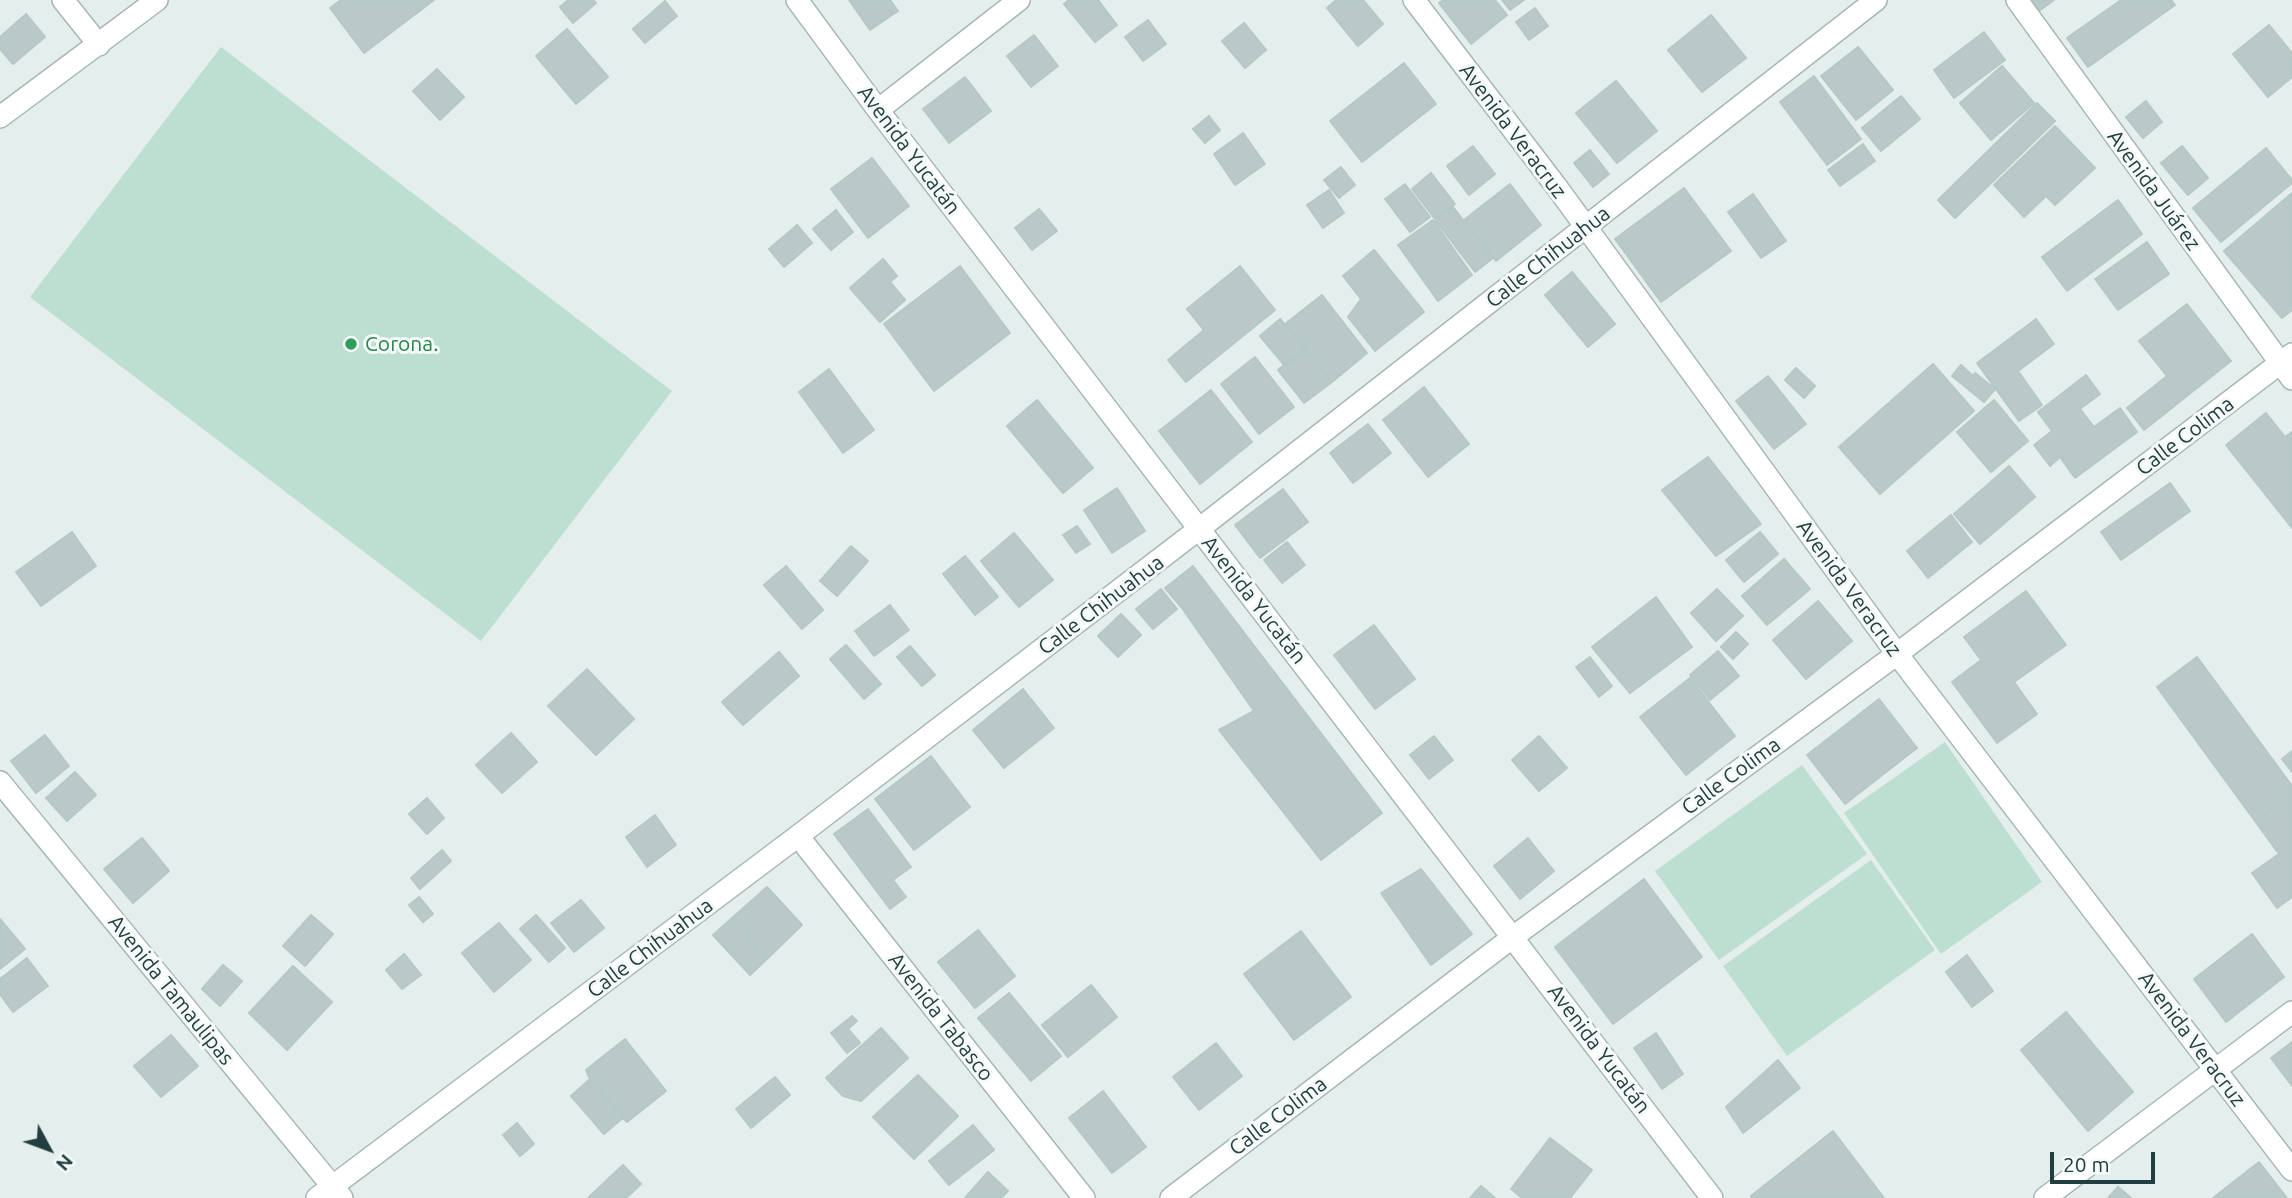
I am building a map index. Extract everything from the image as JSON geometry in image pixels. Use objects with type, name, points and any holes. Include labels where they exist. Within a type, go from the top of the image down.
[{"type":"street","points":[[63,0],[99,45]]},
{"type":"street","points":[[0,117],[158,0]]},
{"type":"street","name":"Avenida Yucatán","points":[[797,0],[878,110],[1712,1198]]},
{"type":"street","points":[[878,110],[1019,0]]},
{"type":"street","name":"Avenida Veracruz","points":[[1414,0],[1586,227],[1897,654],[2292,1170]]},
{"type":"street","name":"Calle Chihuahua","points":[[330,1194],[1199,529],[1876,0]]},
{"type":"street","name":"Avenida Juárez","points":[[2017,0],[2288,365]]},
{"type":"street","name":"Calle Colima","points":[[1171,1198],[1513,937],[2288,365]]},
{"type":"street","name":"Avenida Tamaulipas","points":[[0,782],[330,1194]]},
{"type":"street","name":"Avenida Tabasco","points":[[798,836],[1084,1198]]},
{"type":"street","points":[[2045,1198],[2292,1012]]},
{"type":"green space","name":"Corona.","points":[[221,47],[672,391],[481,641],[30,297]]},
{"type":"green space","points":[[1945,742],[2042,882],[1941,954],[1844,813]]},
{"type":"green space","points":[[1802,765],[1867,854],[1719,960],[1655,871]]},
{"type":"green space","points":[[1871,860],[1935,950],[1787,1056],[1723,966]]},
{"type":"building","points":[[341,0],[434,0],[364,53],[330,8]]},
{"type":"building","points":[[568,0],[593,0],[596,3],[573,23],[560,7]]},
{"type":"building","points":[[849,0],[890,0],[898,11],[870,30]]},
{"type":"building","points":[[1069,0],[1098,0],[1117,25],[1095,42],[1064,4]]},
{"type":"building","points":[[1336,0],[1363,0],[1383,24],[1358,46],[1327,8]]},
{"type":"building","points":[[1443,0],[1495,0],[1507,15],[1471,44],[1439,3]]},
{"type":"building","points":[[1502,0],[1524,0],[1510,10]]},
{"type":"building","points":[[2031,0],[2054,0],[2039,11]]},
{"type":"building","points":[[2121,0],[2171,0],[2175,5],[2088,67],[2067,38]]},
{"type":"building","points":[[665,1],[677,16],[645,43],[633,29]]},
{"type":"building","points":[[1535,8],[1548,26],[1529,40],[1516,22]]},
{"type":"building","points":[[26,14],[45,37],[13,64],[0,49],[0,37]]},
{"type":"building","points":[[1711,15],[1746,58],[1702,92],[1668,50]]},
{"type":"building","points":[[1148,20],[1166,44],[1143,61],[1125,37]]},
{"type":"building","points":[[1244,23],[1266,50],[1245,68],[1222,41]]},
{"type":"building","points":[[2269,25],[2292,53],[2292,77],[2268,97],[2233,54]]},
{"type":"building","points":[[567,29],[608,77],[576,104],[536,56]]},
{"type":"building","points":[[1984,32],[2005,60],[1954,98],[1934,70]]},
{"type":"building","points":[[1034,35],[1058,66],[1031,87],[1007,56]]},
{"type":"building","points":[[1858,47],[1893,90],[1856,120],[1821,76]]},
{"type":"building","points":[[1404,63],[1436,104],[1362,162],[1330,121]]},
{"type":"building","points":[[2002,66],[2034,103],[1991,140],[1960,103]]},
{"type":"building","points":[[437,69],[464,97],[440,120],[413,91]]},
{"type":"building","points":[[1814,76],[1861,139],[1827,165],[1780,102]]},
{"type":"building","points":[[965,77],[991,111],[949,143],[923,109]]},
{"type":"building","points":[[1616,81],[1657,131],[1617,163],[1576,113]]},
{"type":"building","points":[[1901,96],[1920,119],[1881,151],[1862,128]]},
{"type":"building","points":[[2146,101],[2162,122],[2143,138],[2126,117]]},
{"type":"building","points":[[2037,103],[2055,121],[1955,218],[1938,200]]},
{"type":"building","points":[[1209,116],[1220,130],[1205,143],[1193,129]]},
{"type":"building","points":[[2055,126],[2095,168],[2055,205],[2046,196],[2024,217],[1994,185]]},
{"type":"building","points":[[1243,133],[1265,164],[1235,185],[1214,154]]},
{"type":"building","points":[[1863,144],[1875,161],[1840,186],[1828,170]]},
{"type":"building","points":[[1473,146],[1495,174],[1469,195],[1447,166]]},
{"type":"building","points":[[2182,146],[2208,178],[2188,195],[2161,163]]},
{"type":"building","points":[[2266,148],[2292,183],[2221,242],[2193,208]]},
{"type":"building","points":[[1590,150],[1609,174],[1593,187],[1574,163]]},
{"type":"building","points":[[872,158],[909,206],[868,238],[831,189]]},
{"type":"building","points":[[1341,167],[1355,185],[1339,198],[1324,180]]},
{"type":"building","points":[[1431,173],[1455,204],[1435,219],[1412,189]]},
{"type":"building","points":[[1405,184],[1430,217],[1410,232],[1385,199]]},
{"type":"building","points":[[1510,184],[1541,225],[1496,261],[1464,220]]},
{"type":"building","points":[[1684,188],[1731,251],[1661,302],[1615,239]]},
{"type":"building","points":[[1329,190],[1344,213],[1323,228],[1307,205]]},
{"type":"building","points":[[2292,193],[2292,310],[2282,318],[2224,251]]},
{"type":"building","points":[[1753,194],[1786,241],[1761,258],[1728,212]]},
{"type":"building","points":[[2118,200],[2142,234],[2067,291],[2042,257]]},
{"type":"building","points":[[1453,207],[1493,258],[1475,272],[1436,221]]},
{"type":"building","points":[[1039,209],[1057,231],[1032,250],[1015,228]]},
{"type":"building","points":[[836,210],[853,232],[831,250],[813,229]]},
{"type":"building","points":[[1433,220],[1472,275],[1438,301],[1398,245]]},
{"type":"building","points":[[797,225],[812,243],[784,267],[769,249]]},
{"type":"building","points":[[2147,242],[2169,274],[2118,310],[2095,279]]},
{"type":"building","points":[[1374,250],[1424,312],[1375,351],[1348,317],[1361,299],[1343,276]]},
{"type":"building","points":[[883,259],[897,276],[890,282],[905,300],[880,322],[850,288]]},
{"type":"building","points":[[960,266],[1010,333],[934,391],[884,324]]},
{"type":"building","points":[[1240,266],[1275,310],[1186,382],[1168,360],[1204,330],[1187,309]]},
{"type":"building","points":[[1572,272],[1615,324],[1588,347],[1545,295]]},
{"type":"building","points":[[1322,295],[1367,353],[1332,382],[1285,324]]},
{"type":"building","points":[[2187,304],[2231,361],[2144,430],[2127,408],[2167,376],[2139,341]]},
{"type":"building","points":[[1280,319],[1305,349],[1285,366],[1260,336]]},
{"type":"building","points":[[2036,319],[2054,344],[2018,371],[2042,405],[2019,421],[1977,363]]},
{"type":"building","points":[[1305,349],[1332,382],[1304,403],[1278,370]]},
{"type":"building","points":[[1255,357],[1294,407],[1259,434],[1221,384]]},
{"type":"building","points":[[1933,364],[1974,411],[1880,494],[1839,447]]},
{"type":"building","points":[[1961,365],[1995,389],[1984,402],[1952,376]]},
{"type":"building","points":[[1796,368],[1815,386],[1804,398],[1785,380]]},
{"type":"building","points":[[829,369],[874,430],[843,453],[799,392]]},
{"type":"building","points":[[2086,375],[2100,394],[2080,409],[2094,427],[2120,408],[2137,432],[2075,478],[2060,457],[2050,466],[2034,445],[2052,431],[2038,412]]},
{"type":"building","points":[[1768,376],[1806,424],[1774,449],[1736,401]]},
{"type":"building","points":[[1424,387],[1469,444],[1428,477],[1383,420]]},
{"type":"building","points":[[1211,390],[1252,442],[1200,484],[1159,431]]},
{"type":"building","points":[[1037,400],[1093,468],[1063,493],[1007,426]]},
{"type":"building","points":[[1994,400],[2028,441],[1991,472],[1957,432]]},
{"type":"building","points":[[2266,413],[2285,437],[2292,432],[2292,528],[2226,445]]},
{"type":"building","points":[[1368,424],[1391,453],[1353,483],[1330,453]]},
{"type":"building","points":[[1708,457],[1761,524],[1716,556],[1662,490]]},
{"type":"building","points":[[2009,466],[2035,497],[1980,544],[1954,514]]},
{"type":"building","points":[[2170,483],[2190,511],[2121,560],[2101,532]]},
{"type":"building","points":[[1117,488],[1145,531],[1112,553],[1084,510]]},
{"type":"building","points":[[1283,489],[1308,522],[1260,558],[1235,525]]},
{"type":"building","points":[[1951,515],[1972,542],[1928,578],[1907,551]]},
{"type":"building","points":[[1077,526],[1090,544],[1076,553],[1063,535]]},
{"type":"building","points":[[72,532],[96,566],[41,606],[16,572]]},
{"type":"building","points":[[1760,532],[1778,554],[1744,582],[1726,560]]},
{"type":"building","points":[[1014,533],[1053,580],[1019,607],[981,561]]},
{"type":"building","points":[[1287,542],[1305,565],[1282,583],[1264,560]]},
{"type":"building","points":[[851,546],[868,561],[837,596],[820,581]]},
{"type":"building","points":[[965,556],[998,597],[975,615],[943,574]]},
{"type":"building","points":[[1784,559],[1810,589],[1767,625],[1742,596]]},
{"type":"building","points":[[786,566],[823,610],[802,629],[764,585]]},
{"type":"building","points":[[1193,566],[1382,813],[1321,860],[1219,730],[1254,711],[1165,588]]},
{"type":"building","points":[[1161,589],[1177,609],[1153,629],[1136,609]]},
{"type":"building","points":[[1717,589],[1743,616],[1716,641],[1691,613]]},
{"type":"building","points":[[2026,591],[2066,645],[2014,682],[2037,714],[1997,743],[1952,682],[1981,660],[1964,637]]},
{"type":"building","points":[[1656,597],[1692,647],[1630,693],[1592,647]]},
{"type":"building","points":[[1818,601],[1852,641],[1806,679],[1773,640]]},
{"type":"building","points":[[890,605],[909,630],[874,656],[855,631]]},
{"type":"building","points":[[1121,614],[1141,635],[1118,657],[1098,636]]},
{"type":"building","points":[[1374,625],[1415,679],[1375,709],[1334,655]]},
{"type":"building","points":[[1736,632],[1748,644],[1733,659],[1721,647]]},
{"type":"building","points":[[846,645],[881,684],[864,699],[830,659]]},
{"type":"building","points":[[910,646],[935,675],[922,686],[897,657]]},
{"type":"building","points":[[1718,651],[1739,676],[1710,700],[1690,675]]},
{"type":"building","points":[[779,652],[799,676],[743,725],[722,702]]},
{"type":"building","points":[[1590,657],[1612,686],[1599,697],[1576,667]]},
{"type":"building","points":[[2197,657],[2292,786],[2292,793],[2255,821],[2157,687]]},
{"type":"building","points":[[587,669],[634,719],[596,755],[548,706]]},
{"type":"building","points":[[1690,678],[1735,736],[1686,775],[1640,717]]},
{"type":"building","points":[[1023,689],[1054,728],[1004,768],[973,730]]},
{"type":"building","points":[[1879,699],[1917,748],[1845,804],[1807,755]]},
{"type":"building","points":[[511,733],[537,762],[502,793],[476,765]]},
{"type":"building","points":[[45,735],[69,766],[36,793],[11,761]]},
{"type":"building","points":[[1434,736],[1453,760],[1429,779],[1410,755]]},
{"type":"building","points":[[1539,736],[1567,768],[1539,791],[1512,760]]},
{"type":"building","points":[[2292,751],[2292,772],[2282,759]]},
{"type":"building","points":[[931,756],[970,807],[914,850],[875,799]]},
{"type":"building","points":[[75,772],[96,795],[67,821],[46,798]]},
{"type":"building","points":[[2292,793],[2292,897],[2277,908],[2252,873],[2279,854],[2255,821]]},
{"type":"building","points":[[427,798],[444,818],[427,834],[409,814]]},
{"type":"building","points":[[868,809],[911,867],[893,880],[906,897],[890,909],[834,834]]},
{"type":"building","points":[[655,815],[676,845],[647,867],[626,837]]},
{"type":"building","points":[[142,838],[169,871],[133,903],[104,869]]},
{"type":"building","points":[[1528,838],[1554,871],[1520,899],[1494,866]]},
{"type":"building","points":[[442,850],[451,861],[420,889],[411,878]]},
{"type":"building","points":[[1421,869],[1472,934],[1431,965],[1381,893]]},
{"type":"building","points":[[1644,879],[1702,957],[1613,1024],[1555,947]]},
{"type":"building","points":[[767,887],[802,925],[768,958],[732,918]]},
{"type":"building","points":[[419,897],[433,914],[423,922],[409,905]]},
{"type":"building","points":[[581,900],[604,928],[574,952],[551,923]]},
{"type":"building","points":[[311,915],[333,934],[305,966],[283,946]]},
{"type":"building","points":[[536,915],[565,948],[549,962],[520,929]]},
{"type":"building","points":[[732,918],[768,958],[750,975],[713,935]]},
{"type":"building","points":[[0,919],[25,949],[0,969]]},
{"type":"building","points":[[499,923],[531,960],[494,992],[462,953]]},
{"type":"building","points":[[978,930],[1015,976],[975,1008],[938,962]]},
{"type":"building","points":[[1301,931],[1351,997],[1294,1040],[1244,974]]},
{"type":"building","points":[[2252,934],[2284,977],[2226,1022],[2194,979]]},
{"type":"building","points":[[404,954],[421,975],[402,989],[386,970]]},
{"type":"building","points":[[1967,955],[1993,991],[1972,1007],[1946,972]]},
{"type":"building","points":[[27,958],[48,986],[13,1012],[0,994],[0,979]]},
{"type":"building","points":[[223,965],[242,981],[220,1006],[202,989]]},
{"type":"building","points":[[293,966],[332,1002],[287,1050],[249,1013]]},
{"type":"building","points":[[1091,985],[1117,1017],[1068,1057],[1042,1025]]},
{"type":"building","points":[[1009,993],[1061,1056],[1031,1081],[978,1018]]},
{"type":"building","points":[[2066,1012],[2133,1092],[2088,1131],[2021,1050]]},
{"type":"building","points":[[852,1016],[857,1021],[848,1029],[860,1043],[847,1053],[831,1033]]},
{"type":"building","points":[[881,1028],[908,1058],[861,1101],[843,1096],[826,1078]]},
{"type":"building","points":[[1656,1033],[1683,1074],[1662,1089],[1634,1048]]},
{"type":"building","points":[[171,1035],[198,1066],[161,1097],[134,1066]]},
{"type":"building","points":[[625,1039],[666,1091],[627,1122],[590,1079],[586,1070]]},
{"type":"building","points":[[2292,1042],[2292,1086],[2271,1058]]},
{"type":"building","points":[[1216,1043],[1242,1076],[1199,1110],[1173,1077]]},
{"type":"building","points":[[1778,1060],[1800,1088],[1743,1133],[1726,1107]]},
{"type":"building","points":[[918,1075],[958,1116],[914,1159],[873,1117]]},
{"type":"building","points":[[775,1077],[790,1095],[751,1128],[736,1109]]},
{"type":"building","points":[[590,1079],[624,1117],[604,1134],[571,1096]]},
{"type":"building","points":[[1103,1091],[1146,1147],[1112,1173],[1069,1118]]},
{"type":"building","points":[[517,1123],[534,1144],[520,1156],[503,1135]]},
{"type":"building","points":[[973,1125],[994,1150],[949,1185],[929,1161]]},
{"type":"building","points":[[1833,1131],[1884,1198],[1752,1198],[1751,1196]]},
{"type":"building","points":[[1550,1138],[1592,1170],[1570,1198],[1522,1198],[1511,1189]]},
{"type":"building","points":[[2259,1162],[2287,1198],[2213,1198]]},
{"type":"building","points":[[623,1165],[641,1184],[626,1198],[588,1198]]},
{"type":"building","points":[[988,1172],[1008,1191],[1001,1198],[965,1198]]},
{"type":"building","points":[[1481,1186],[1495,1198],[1470,1198]]},
{"type":"building","points":[[2118,1187],[2131,1198],[2108,1198]]},
{"type":"place","name":"Corona.","points":[[351,344]]}]
